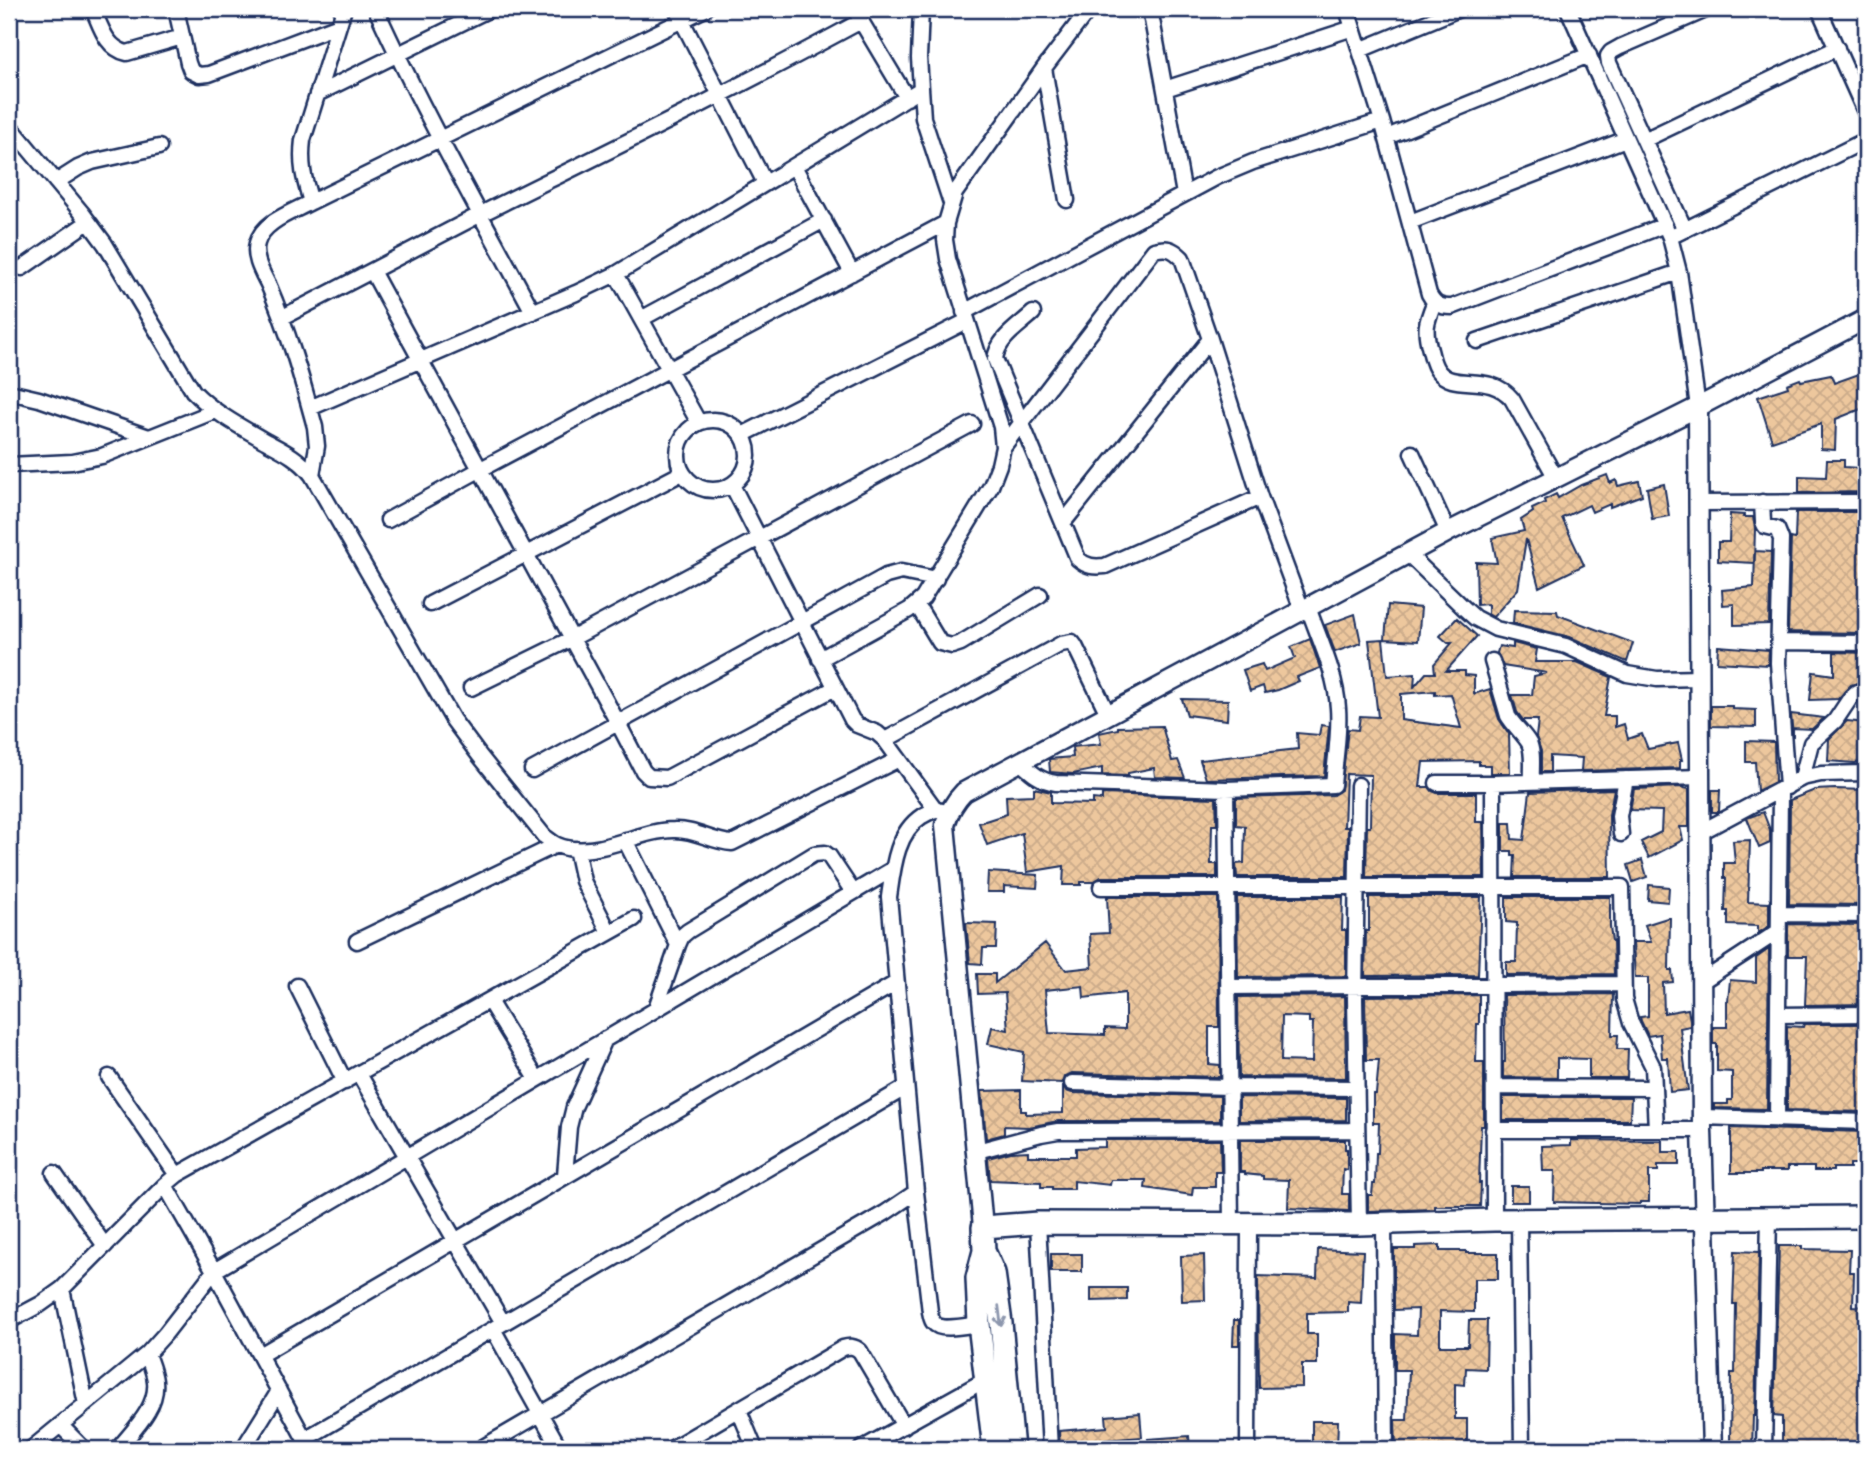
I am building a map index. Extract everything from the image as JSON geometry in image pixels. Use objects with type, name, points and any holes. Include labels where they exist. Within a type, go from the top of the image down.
[{"type":"main road","points":[[994,1449],[979,1324],[977,1278],[984,1251],[983,1227],[1038,1223],[1384,1224],[1494,1220],[1866,1217]]},
{"type":"main road","points":[[984,1251],[994,1273],[1013,1449]]},
{"type":"street","points":[[93,9],[107,41],[119,51],[127,53],[182,37]]},
{"type":"street","points":[[176,9],[191,71],[199,75],[209,74],[339,25]]},
{"type":"street","points":[[311,202],[302,173],[303,140],[344,9]]},
{"type":"street","points":[[376,9],[440,139],[533,312]]},
{"type":"street","points":[[317,94],[490,9]]},
{"type":"street","points":[[312,475],[317,446],[316,427],[282,317],[256,257],[257,243],[263,232],[275,221],[311,202],[440,139],[679,14],[705,9]]},
{"type":"street","points":[[920,9],[919,58],[923,118],[951,203]]},
{"type":"street","points":[[820,659],[917,605],[936,579],[991,486],[1003,447],[1001,427],[948,259],[946,223],[955,193],[1089,9]]},
{"type":"street","points":[[1150,9],[1184,194]]},
{"type":"street","points":[[1347,9],[1387,137],[1429,294],[1434,303],[1441,307],[1452,307],[1668,231],[1685,230],[1866,140]]},
{"type":"street","points":[[1360,50],[1459,9]]},
{"type":"street","points":[[1568,9],[1668,231],[1679,272],[1698,407],[1702,1157],[1712,1449]]},
{"type":"street","points":[[1685,230],[1608,56],[1611,51],[1708,9]]},
{"type":"street","points":[[1819,9],[1866,114]]},
{"type":"street","points":[[679,14],[765,183]]},
{"type":"street","points":[[282,317],[837,36],[858,15],[907,97]]},
{"type":"street","points":[[1165,89],[1353,28]]},
{"type":"street","points":[[1644,140],[1837,48]]},
{"type":"street","points":[[1387,137],[1589,55]]},
{"type":"street","points":[[1044,68],[1067,200]]},
{"type":"street","points":[[310,408],[616,274],[921,89]]},
{"type":"street","points":[[742,435],[966,316],[1217,177],[1253,162],[1382,121]]},
{"type":"street","points":[[9,125],[105,244],[193,391],[215,411],[295,457],[312,475],[453,720],[544,836],[556,845],[594,849],[663,830],[691,831],[721,843],[732,843],[899,759]]},
{"type":"street","points":[[1410,222],[1626,139]]},
{"type":"street","points":[[56,182],[92,162],[159,147]]},
{"type":"street","points":[[794,166],[852,273]]},
{"type":"street","points":[[641,319],[824,220]]},
{"type":"street","points":[[22,268],[88,222]]},
{"type":"street","points":[[388,520],[946,223]]},
{"type":"street","points":[[1003,447],[1154,250],[1166,247],[1174,250],[1182,258],[1260,497],[1332,674],[1338,710],[1333,785],[1226,789],[1056,783],[1037,777],[1020,762]]},
{"type":"street","points":[[372,271],[643,771],[649,777],[667,778],[835,688]]},
{"type":"street","points":[[1477,341],[1679,272]]},
{"type":"street","points":[[616,274],[699,423]]},
{"type":"street","points":[[1434,303],[1425,332],[1436,369],[1450,380],[1488,383],[1505,391],[1556,478]]},
{"type":"street","points":[[1033,313],[1001,342],[996,349],[995,359],[1078,559],[1084,564],[1093,568],[1105,565],[1260,497]]},
{"type":"street","points":[[979,1324],[938,1327],[930,1312],[905,1088],[889,897],[893,869],[901,842],[910,825],[925,814],[942,811],[964,792],[1408,553],[1866,319]]},
{"type":"street","points":[[1063,523],[1210,339]]},
{"type":"street","points":[[9,392],[149,437]]},
{"type":"street","points":[[9,465],[72,463],[102,456],[215,411]]},
{"type":"street","points":[[722,421],[742,435],[747,445],[746,467],[732,485],[722,490],[699,488],[682,473],[678,462],[682,439],[689,429],[699,423],[722,421]]},
{"type":"street","points":[[471,688],[572,638],[972,424]]},
{"type":"street","points":[[1412,453],[1448,532]]},
{"type":"street","points":[[430,604],[682,473]]},
{"type":"street","points":[[732,485],[852,720],[886,740],[942,811],[983,1227]]},
{"type":"street","points":[[1699,502],[1866,502]]},
{"type":"street","points":[[1762,502],[1763,522],[1766,526],[1777,529],[1781,539],[1779,682],[1783,789],[1777,1119]]},
{"type":"street","points":[[1408,553],[1465,610],[1496,629],[1566,646],[1627,674],[1657,679],[1699,678]]},
{"type":"street","points":[[532,770],[886,576],[901,572],[936,579]]},
{"type":"street","points":[[917,605],[940,643],[953,646],[1040,595]]},
{"type":"street","points":[[886,740],[1067,642],[1076,646],[1108,715]]},
{"type":"street","points":[[1779,642],[1866,643]]},
{"type":"street","points":[[1492,661],[1508,716],[1531,748],[1532,782]]},
{"type":"street","points":[[1802,778],[1811,743],[1835,721],[1851,697],[1857,692],[1866,691]]},
{"type":"street","points":[[1701,832],[1802,778],[1821,774],[1866,774]]},
{"type":"street","points":[[1437,783],[1701,777]]},
{"type":"street","points":[[1621,834],[1619,816],[1626,779]]},
{"type":"street","points":[[1493,783],[1494,1220]]},
{"type":"street","points":[[1358,785],[1356,986],[1359,1224]]},
{"type":"street","points":[[1226,789],[1230,1130],[1240,1223],[1248,1449]]},
{"type":"street","points":[[625,840],[678,945]]},
{"type":"street","points":[[357,941],[556,845]]},
{"type":"street","points":[[576,849],[583,881],[609,932]]},
{"type":"street","points":[[656,1008],[678,945],[688,930],[818,852],[829,856],[853,892]]},
{"type":"street","points":[[32,1449],[147,1354],[214,1270],[893,869]]},
{"type":"street","points":[[1101,887],[1622,887],[1624,999],[1627,1012],[1653,1068],[1656,1129]]},
{"type":"street","points":[[1779,914],[1866,915]]},
{"type":"street","points":[[10,1316],[41,1304],[62,1289],[177,1175],[634,919]]},
{"type":"street","points":[[1701,982],[1779,931]]},
{"type":"street","points":[[260,1355],[896,982]]},
{"type":"street","points":[[1228,987],[1623,984]]},
{"type":"street","points":[[297,986],[345,1082]]},
{"type":"street","points":[[489,1001],[537,1079]]},
{"type":"street","points":[[1778,1015],[1866,1014]]},
{"type":"street","points":[[565,1175],[569,1127],[574,1107],[606,1039]]},
{"type":"street","points":[[359,1074],[455,1240],[540,1414],[560,1449]]},
{"type":"street","points":[[109,1077],[177,1175]]},
{"type":"street","points":[[1072,1083],[1357,1088]]},
{"type":"street","points":[[1494,1087],[1654,1088]]},
{"type":"street","points":[[165,1185],[308,1444],[498,1326],[905,1088]]},
{"type":"street","points":[[1493,1130],[1656,1129],[1702,1123],[1777,1119],[1866,1122]]},
{"type":"street","points":[[977,1151],[1058,1131],[1357,1130]]},
{"type":"street","points":[[9,1160],[9,1167]]},
{"type":"street","points":[[54,1173],[104,1246]]},
{"type":"street","points":[[480,1449],[885,1213],[916,1192]]},
{"type":"street","points":[[1764,1449],[1769,1217]]},
{"type":"street","points":[[1519,1220],[1522,1449]]},
{"type":"street","points":[[1038,1223],[1050,1449]]},
{"type":"street","points":[[1384,1224],[1386,1449]]},
{"type":"street","points":[[62,1289],[86,1404]]},
{"type":"street","points":[[671,1449],[849,1346],[860,1351],[904,1426]]},
{"type":"street","points":[[118,1449],[145,1416],[156,1392],[147,1354]]},
{"type":"street","points":[[862,1449],[987,1378]]},
{"type":"street","points":[[243,1449],[279,1391]]},
{"type":"street","points":[[739,1410],[755,1449]]},
{"type":"street","points":[[60,1425],[84,1449]]},
{"type":"building","points":[[1859,374],[1866,393],[1866,407],[1836,419],[1835,450],[1821,449],[1821,424],[1772,441],[1758,397],[1788,387],[1787,384],[1800,379],[1801,381],[1831,375],[1834,383]]},
{"type":"building","points":[[1827,460],[1844,460],[1844,467],[1866,471],[1866,492],[1799,493],[1799,476],[1826,477]]},
{"type":"building","points":[[1607,475],[1610,483],[1616,480],[1618,486],[1639,481],[1642,495],[1592,512],[1589,505],[1562,518],[1584,565],[1539,587],[1526,539],[1518,589],[1493,617],[1488,614],[1488,604],[1477,605],[1476,562],[1497,563],[1492,538],[1524,531],[1521,520],[1533,512],[1532,509],[1545,503],[1544,500],[1556,494],[1558,498]]},
{"type":"building","points":[[1664,484],[1669,516],[1652,519],[1647,488]]},
{"type":"building","points":[[1796,512],[1866,512],[1866,633],[1788,632],[1791,538],[1795,539]]},
{"type":"building","points":[[1730,514],[1753,517],[1754,563],[1718,561],[1718,542],[1729,542]]},
{"type":"building","points":[[1755,551],[1771,552],[1769,624],[1734,625],[1734,604],[1723,605],[1722,590],[1754,587]]},
{"type":"building","points":[[1388,605],[1421,608],[1418,641],[1385,639]]},
{"type":"building","points":[[1514,610],[1557,611],[1558,615],[1633,643],[1627,662],[1570,637],[1513,623]]},
{"type":"building","points":[[1355,614],[1361,643],[1335,652],[1325,625]]},
{"type":"building","points":[[1457,618],[1477,636],[1446,671],[1465,671],[1465,675],[1474,676],[1474,694],[1490,689],[1499,719],[1509,734],[1510,773],[1491,773],[1491,765],[1479,765],[1479,761],[1423,762],[1420,787],[1429,787],[1437,793],[1476,793],[1476,822],[1483,822],[1484,877],[1366,877],[1371,775],[1346,774],[1344,827],[1348,827],[1347,877],[1237,877],[1236,864],[1244,863],[1245,826],[1236,825],[1236,798],[1333,795],[1341,790],[1348,729],[1358,730],[1360,716],[1378,717],[1369,640],[1383,639],[1387,676],[1415,674],[1414,687],[1426,673],[1435,673],[1434,664],[1452,643],[1440,636]],"holes":[[[1435,691],[1435,695],[1451,694],[1461,728],[1401,720],[1401,694]]]},
{"type":"building","points":[[1310,639],[1320,668],[1297,677],[1299,681],[1278,690],[1265,693],[1263,686],[1250,691],[1243,670],[1262,664],[1265,671],[1295,658],[1291,647]]},
{"type":"building","points":[[1513,643],[1537,649],[1535,662],[1577,662],[1611,677],[1604,716],[1615,716],[1615,727],[1624,724],[1628,739],[1642,734],[1648,749],[1678,743],[1682,760],[1680,768],[1581,771],[1582,758],[1550,756],[1550,772],[1541,772],[1541,751],[1536,737],[1538,720],[1523,720],[1517,712],[1512,695],[1532,695],[1534,676],[1547,673],[1503,666],[1497,653],[1499,646],[1513,648]]},
{"type":"building","points":[[1718,646],[1769,650],[1768,665],[1717,662]]},
{"type":"building","points":[[1834,652],[1866,653],[1865,681],[1851,685],[1838,699],[1810,700],[1813,672],[1834,675]]},
{"type":"building","points":[[1182,699],[1228,700],[1227,720],[1187,715]]},
{"type":"building","points":[[1711,706],[1756,710],[1756,727],[1711,726]]},
{"type":"building","points":[[1791,714],[1824,718],[1812,729],[1793,728],[1793,737]]},
{"type":"building","points":[[1847,721],[1866,723],[1866,761],[1828,761],[1829,739]]},
{"type":"building","points":[[1321,725],[1329,726],[1324,776],[1206,779],[1200,760],[1298,749],[1297,733],[1319,735]]},
{"type":"building","points":[[1162,726],[1172,761],[1178,760],[1185,778],[1155,777],[1154,768],[1128,773],[1128,776],[1102,775],[1102,768],[1073,774],[1050,772],[1049,759],[1073,757],[1072,747],[1101,744],[1099,733],[1118,727]]},
{"type":"building","points":[[1746,741],[1774,742],[1775,782],[1757,791],[1755,762],[1746,762]]},
{"type":"building","points":[[1034,788],[1051,792],[1051,803],[1093,804],[1093,799],[1102,800],[1102,794],[1216,798],[1217,825],[1212,825],[1211,864],[1217,864],[1217,877],[1101,877],[1093,882],[1081,882],[1081,885],[1063,885],[1064,866],[1027,872],[1022,833],[987,845],[979,823],[1007,814],[1006,796],[1034,795]]},
{"type":"building","points":[[1614,789],[1609,815],[1610,877],[1514,877],[1515,855],[1512,855],[1512,851],[1503,851],[1503,823],[1511,823],[1512,839],[1524,840],[1530,792]]},
{"type":"building","points":[[1634,789],[1689,789],[1689,827],[1680,827],[1683,840],[1649,858],[1641,842],[1661,832],[1662,811],[1630,810]]},
{"type":"building","points":[[1712,790],[1720,790],[1718,812],[1712,812]]},
{"type":"building","points":[[1815,790],[1864,790],[1866,905],[1789,904],[1790,800]]},
{"type":"building","points":[[1763,812],[1770,830],[1770,843],[1759,848],[1747,818]]},
{"type":"building","points":[[1750,840],[1748,902],[1769,903],[1769,926],[1758,933],[1758,926],[1728,925],[1728,911],[1725,911],[1724,863],[1735,863],[1733,841]]},
{"type":"building","points":[[1642,860],[1647,877],[1633,882],[1628,865]]},
{"type":"building","points":[[988,872],[1038,875],[1037,888],[1004,886],[1004,892],[987,892]]},
{"type":"building","points":[[1649,885],[1669,887],[1668,902],[1648,900]]},
{"type":"building","points":[[1107,897],[1218,897],[1219,1027],[1209,1027],[1209,1064],[1220,1065],[1220,1077],[1072,1073],[1064,1077],[1062,1083],[1022,1081],[1024,1052],[988,1044],[992,1027],[1008,1030],[1005,993],[978,994],[977,974],[995,974],[995,983],[1045,943],[1066,970],[1092,967],[1090,934],[1109,933]],"holes":[[[1083,986],[1084,998],[1125,993],[1125,1029],[1105,1028],[1105,1035],[1049,1033],[1045,990]]]},
{"type":"building","points":[[1237,897],[1343,897],[1342,930],[1346,930],[1346,976],[1238,977]]},
{"type":"building","points":[[1369,897],[1481,897],[1478,975],[1365,976]]},
{"type":"building","points":[[1506,897],[1610,897],[1614,974],[1506,975],[1506,962],[1516,962],[1517,923],[1506,922]]},
{"type":"building","points":[[1670,918],[1669,970],[1672,970],[1673,982],[1663,983],[1664,1013],[1688,1009],[1690,1020],[1690,1026],[1680,1028],[1688,1090],[1670,1092],[1668,1058],[1662,1058],[1660,1034],[1648,1036],[1640,1017],[1648,1016],[1648,978],[1635,978],[1633,942],[1651,942],[1645,925]]},
{"type":"building","points":[[966,923],[997,924],[996,948],[983,948],[982,964],[970,963]]},
{"type":"building","points":[[1788,924],[1865,925],[1866,1004],[1805,1005],[1807,956],[1788,956]]},
{"type":"building","points":[[1769,949],[1767,1109],[1714,1108],[1714,1104],[1728,1104],[1728,1100],[1732,1100],[1732,1072],[1717,1071],[1717,1044],[1713,1044],[1713,1027],[1727,1027],[1730,980],[1756,982],[1756,958]]},
{"type":"building","points":[[1613,994],[1612,1035],[1618,1035],[1617,1049],[1628,1049],[1627,1078],[1589,1078],[1589,1059],[1557,1058],[1557,1078],[1503,1077],[1504,995]]},
{"type":"building","points":[[1479,995],[1476,1062],[1484,1062],[1480,1206],[1368,1211],[1368,1195],[1372,1195],[1375,1184],[1378,1153],[1379,1123],[1373,1123],[1373,1094],[1376,1094],[1379,1060],[1366,1060],[1365,996]]},
{"type":"building","points":[[1345,996],[1346,1078],[1239,1077],[1238,997]],"holes":[[[1282,1016],[1309,1017],[1309,1022],[1313,1022],[1312,1062],[1281,1061]]]},
{"type":"building","points":[[1804,1024],[1866,1024],[1866,1112],[1787,1110],[1787,1026],[1803,1027]]},
{"type":"building","points":[[1063,1085],[1066,1091],[1072,1093],[1220,1096],[1220,1121],[1058,1121],[1029,1127],[1004,1126],[1004,1134],[986,1139],[982,1091],[1021,1090],[1021,1111],[1026,1111],[1026,1114],[1063,1113]]},
{"type":"building","points":[[1239,1097],[1346,1098],[1346,1120],[1239,1121]]},
{"type":"building","points":[[1503,1097],[1631,1097],[1630,1120],[1503,1120]]},
{"type":"building","points":[[1731,1128],[1866,1132],[1866,1164],[1850,1164],[1850,1168],[1833,1168],[1833,1171],[1814,1171],[1814,1167],[1787,1167],[1787,1171],[1731,1173]]},
{"type":"building","points":[[1105,1140],[1220,1140],[1221,1172],[1215,1172],[1215,1187],[1193,1187],[1192,1195],[1145,1188],[1146,1180],[1111,1180],[1110,1185],[1074,1181],[1074,1189],[1052,1189],[1041,1187],[1041,1182],[990,1180],[988,1158],[1028,1151],[1028,1156],[1076,1156],[1076,1148],[1105,1147]]},
{"type":"building","points":[[1240,1140],[1345,1140],[1347,1170],[1343,1169],[1342,1194],[1349,1194],[1349,1211],[1288,1208],[1289,1180],[1263,1179],[1263,1176],[1240,1172]]},
{"type":"building","points":[[1571,1140],[1662,1141],[1662,1152],[1679,1152],[1679,1165],[1658,1165],[1658,1171],[1649,1171],[1649,1202],[1554,1202],[1555,1171],[1543,1171],[1542,1146],[1571,1145]]},
{"type":"building","points":[[1511,1186],[1529,1186],[1529,1202],[1511,1202]]},
{"type":"building","points":[[1440,1245],[1440,1251],[1498,1253],[1498,1279],[1474,1279],[1474,1312],[1440,1311],[1440,1346],[1468,1346],[1469,1320],[1487,1320],[1486,1369],[1466,1368],[1465,1385],[1455,1384],[1455,1419],[1467,1419],[1467,1449],[1396,1449],[1395,1420],[1407,1420],[1409,1370],[1395,1370],[1395,1334],[1417,1335],[1418,1309],[1394,1310],[1394,1249]]},
{"type":"building","points":[[1779,1246],[1850,1250],[1849,1272],[1854,1272],[1853,1306],[1866,1307],[1866,1449],[1782,1449],[1782,1417],[1774,1416]]},
{"type":"building","points":[[1318,1249],[1363,1251],[1361,1303],[1348,1302],[1348,1312],[1307,1313],[1307,1334],[1317,1334],[1317,1364],[1302,1364],[1302,1387],[1259,1388],[1258,1276],[1317,1278]]},
{"type":"building","points":[[1735,1251],[1759,1252],[1752,1449],[1737,1449],[1738,1443],[1730,1443],[1731,1373],[1735,1373]]},
{"type":"building","points":[[1051,1254],[1082,1254],[1082,1272],[1051,1272]]},
{"type":"building","points":[[1204,1255],[1205,1300],[1182,1301],[1181,1256]]},
{"type":"building","points":[[1091,1288],[1127,1288],[1127,1300],[1091,1301]]},
{"type":"building","points":[[1234,1320],[1239,1320],[1239,1345],[1233,1345]]},
{"type":"building","points":[[1140,1413],[1142,1437],[1105,1440],[1106,1449],[1060,1449],[1059,1431],[1107,1427],[1106,1416]]},
{"type":"building","points":[[1312,1421],[1338,1421],[1337,1449],[1312,1449]]},
{"type":"building","points":[[1189,1436],[1190,1449],[1149,1449],[1148,1439]]}]
